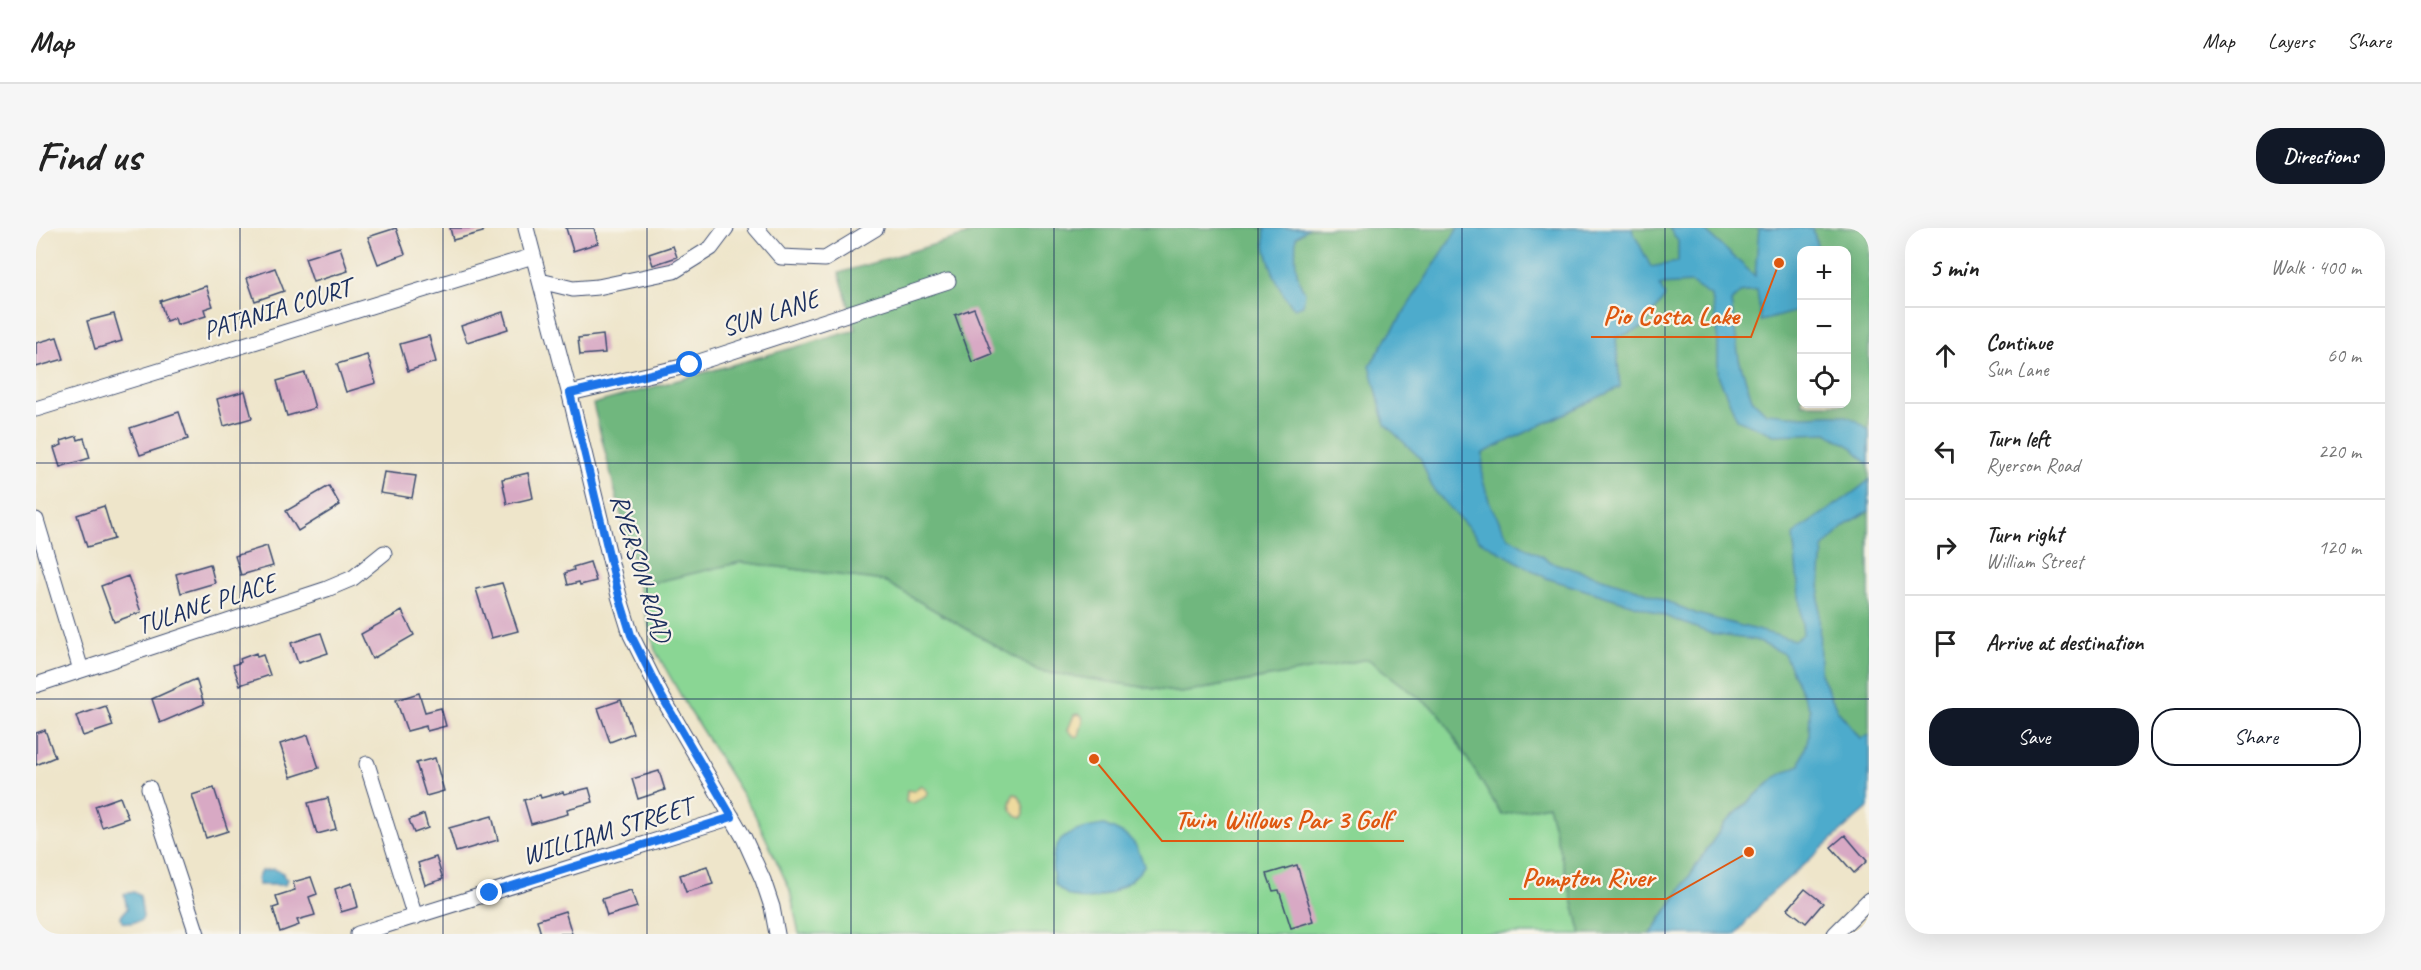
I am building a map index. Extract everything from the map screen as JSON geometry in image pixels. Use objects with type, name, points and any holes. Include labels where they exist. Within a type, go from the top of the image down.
[{"type":"street","name":"RYERSON ROAD","points":[[526,228],[570,393],[619,596],[631,635],[661,695],[732,817],[763,880],[772,907],[777,934]]},
{"type":"street","points":[[540,281],[573,289],[598,287],[674,271],[711,248],[726,228]]},
{"type":"street","points":[[756,228],[781,257],[825,260],[876,228]]},
{"type":"street","name":"PATANIA COURT","points":[[36,409],[533,256]]},
{"type":"street","name":"SUN LANE","points":[[570,393],[690,365],[948,281]]},
{"type":"street","points":[[36,520],[81,670]]},
{"type":"street","name":"TULANE PLACE","points":[[36,685],[327,589],[353,578],[384,553]]},
{"type":"street","points":[[367,764],[415,916]]},
{"type":"street","points":[[149,788],[197,934]]},
{"type":"street","name":"WILLIAM STREET","points":[[358,934],[732,817]]},
{"type":"street","points":[[1834,934],[1869,900]]},
{"type":"green space","points":[[989,228],[1869,228],[1869,735],[1776,777],[1724,824],[1651,934],[1581,934],[1548,805],[1502,815],[1439,713],[1368,659],[1181,693],[1039,671],[884,581],[741,562],[639,586],[593,404],[856,330],[839,273]]},
{"type":"green space","points":[[741,562],[884,581],[1039,671],[1181,693],[1368,659],[1439,713],[1502,815],[1548,805],[1581,934],[799,934],[790,890],[754,813],[688,708],[655,650],[639,586]]},
{"type":"sand","points":[[1079,714],[1083,721],[1079,736],[1075,737],[1068,730],[1074,715]]},
{"type":"sand","points":[[921,785],[928,792],[927,796],[913,803],[906,802],[907,790],[914,791]]},
{"type":"sand","points":[[1014,794],[1018,795],[1022,803],[1024,813],[1022,817],[1011,809]]},
{"type":"water","points":[[1265,228],[1308,228],[1296,237],[1297,273],[1305,292],[1303,305],[1295,308],[1277,283],[1266,248]]},
{"type":"water","points":[[1458,228],[1631,228],[1651,267],[1678,262],[1678,241],[1669,228],[1702,228],[1755,276],[1759,228],[1813,228],[1817,246],[1797,246],[1797,311],[1761,321],[1757,290],[1740,293],[1731,302],[1739,359],[1752,399],[1766,413],[1803,416],[1840,415],[1854,419],[1869,430],[1869,465],[1853,448],[1827,433],[1774,435],[1737,419],[1718,375],[1718,335],[1712,297],[1691,283],[1660,285],[1665,296],[1644,327],[1616,338],[1620,387],[1483,453],[1482,477],[1490,504],[1508,537],[1551,562],[1637,589],[1697,614],[1794,640],[1803,634],[1793,535],[1869,480],[1869,511],[1847,524],[1823,548],[1819,601],[1820,674],[1838,711],[1860,738],[1869,735],[1869,807],[1766,898],[1736,934],[1651,934],[1724,824],[1776,777],[1800,765],[1809,735],[1810,710],[1784,654],[1755,640],[1712,634],[1644,608],[1546,578],[1479,540],[1433,489],[1420,458],[1385,424],[1370,365]]},
{"type":"water","points":[[1104,825],[1120,832],[1135,844],[1144,866],[1122,887],[1112,892],[1091,899],[1080,899],[1069,895],[1055,885],[1053,858],[1055,848],[1060,841],[1078,830]]},
{"type":"water","points":[[274,869],[283,873],[287,879],[285,885],[259,885],[257,879],[261,871]]},
{"type":"water","points":[[134,892],[140,896],[143,917],[141,921],[122,922],[121,916],[127,909],[124,894]]},
{"type":"building","points":[[396,228],[405,254],[378,264],[368,237]]},
{"type":"building","points":[[450,228],[483,228],[483,232],[453,240]]},
{"type":"building","points":[[566,228],[594,228],[598,243],[573,251]]},
{"type":"building","points":[[673,246],[677,257],[653,265],[649,254]]},
{"type":"building","points":[[340,247],[348,271],[313,282],[305,258]]},
{"type":"building","points":[[275,268],[284,291],[255,301],[247,278]]},
{"type":"building","points":[[206,286],[213,306],[204,309],[206,316],[177,325],[175,318],[166,321],[160,301]]},
{"type":"building","points":[[974,308],[992,354],[972,362],[955,315]]},
{"type":"building","points":[[503,312],[508,329],[467,342],[461,326]]},
{"type":"building","points":[[114,314],[122,341],[95,349],[87,321]]},
{"type":"building","points":[[603,335],[605,353],[580,355],[578,338]]},
{"type":"building","points":[[429,336],[436,362],[408,371],[400,344]]},
{"type":"building","points":[[57,337],[64,359],[36,367],[36,343]]},
{"type":"building","points":[[367,355],[376,383],[346,392],[337,364]]},
{"type":"building","points":[[305,373],[315,408],[287,416],[277,381]]},
{"type":"building","points":[[245,391],[252,418],[224,426],[217,399]]},
{"type":"building","points":[[179,412],[188,439],[140,455],[130,428]]},
{"type":"building","points":[[77,436],[78,440],[84,438],[90,458],[60,467],[54,448],[62,445],[61,441]]},
{"type":"building","points":[[384,472],[416,476],[412,498],[380,493]]},
{"type":"building","points":[[528,473],[533,498],[507,504],[502,479]]},
{"type":"building","points":[[329,486],[340,505],[298,531],[286,511]]},
{"type":"building","points":[[104,506],[114,539],[87,547],[77,515]]},
{"type":"building","points":[[267,546],[273,566],[241,575],[235,556]]},
{"type":"building","points":[[590,562],[596,581],[568,585],[565,573],[574,570],[573,567]]},
{"type":"building","points":[[210,564],[215,583],[181,593],[176,574]]},
{"type":"building","points":[[128,576],[141,612],[114,622],[101,586]]},
{"type":"building","points":[[502,583],[518,631],[491,638],[476,589]]},
{"type":"building","points":[[402,611],[414,635],[372,659],[361,634]]},
{"type":"building","points":[[321,633],[328,653],[298,663],[291,643]]},
{"type":"building","points":[[256,653],[257,657],[263,655],[270,675],[240,685],[233,665],[241,662],[240,659]]},
{"type":"building","points":[[196,679],[204,704],[160,723],[152,699]]},
{"type":"building","points":[[419,693],[425,712],[441,708],[446,726],[427,731],[426,726],[407,731],[396,700]]},
{"type":"building","points":[[621,700],[633,733],[610,742],[598,708]]},
{"type":"building","points":[[106,706],[113,726],[83,736],[76,716]]},
{"type":"building","points":[[45,730],[55,757],[36,765],[36,733]]},
{"type":"building","points":[[308,735],[319,768],[291,777],[280,744]]},
{"type":"building","points":[[435,758],[444,791],[426,796],[416,763]]},
{"type":"building","points":[[659,771],[665,790],[638,799],[632,779]]},
{"type":"building","points":[[214,788],[228,831],[206,838],[192,795]]},
{"type":"building","points":[[589,788],[593,802],[567,809],[568,814],[531,824],[524,800],[540,795],[541,798]]},
{"type":"building","points":[[120,797],[128,818],[102,827],[95,806]]},
{"type":"building","points":[[328,798],[336,829],[317,834],[308,803]]},
{"type":"building","points":[[424,814],[428,828],[414,833],[409,820]]},
{"type":"building","points":[[492,816],[498,840],[456,852],[449,828]]},
{"type":"building","points":[[1845,835],[1867,861],[1854,873],[1831,847]]},
{"type":"building","points":[[436,857],[443,879],[425,885],[418,863]]},
{"type":"building","points":[[1297,865],[1314,921],[1291,928],[1279,890],[1273,891],[1267,874]]},
{"type":"building","points":[[707,866],[713,884],[686,892],[680,875]]},
{"type":"building","points":[[311,877],[317,894],[309,897],[315,915],[297,920],[299,925],[280,932],[273,908],[279,906],[276,896],[295,890],[293,882]]},
{"type":"building","points":[[352,883],[358,907],[341,912],[335,889]]},
{"type":"building","points":[[1805,889],[1823,903],[1806,923],[1788,909]]},
{"type":"building","points":[[631,890],[637,907],[607,916],[602,899]]},
{"type":"building","points":[[565,911],[572,934],[541,934],[537,920]]},
{"type":"place","name":"Pio Costa Lake","points":[[1779,263]]},
{"type":"place","name":"Twin Willows Par 3 Golf","points":[[1094,759]]},
{"type":"place","name":"Pompton River","points":[[1749,852]]},
{"type":"route","points":[[490,893],[732,817],[661,695],[631,635],[593,495],[570,393],[690,365]]}]
